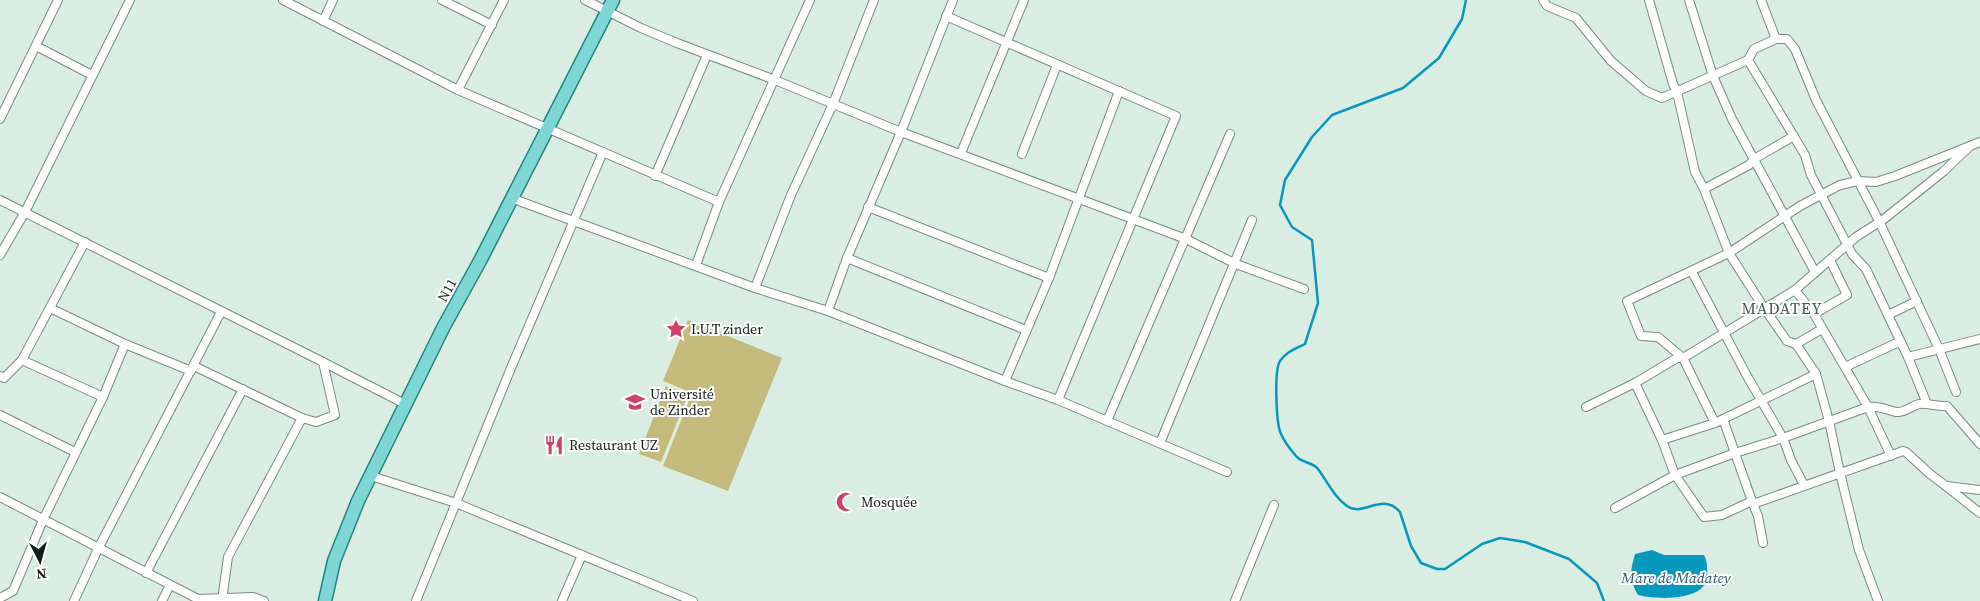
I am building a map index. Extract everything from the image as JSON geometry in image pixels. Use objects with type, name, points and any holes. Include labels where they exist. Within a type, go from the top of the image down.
[{"type":"main road","name":"N11","points":[[325,601],[334,561],[346,529],[405,404],[575,72],[611,6]]},
{"type":"street","points":[[1,114],[58,0]]},
{"type":"street","points":[[0,255],[25,212],[130,0]]},
{"type":"street","points":[[283,0],[458,90],[719,202]]},
{"type":"street","points":[[323,20],[333,0]]},
{"type":"street","points":[[442,0],[492,25]]},
{"type":"street","points":[[458,90],[504,0]]},
{"type":"street","points":[[585,0],[611,6],[641,28],[707,55],[775,80],[901,132],[1134,219],[1186,240],[1236,264],[1304,289]]},
{"type":"street","points":[[696,265],[719,202],[810,0]]},
{"type":"street","points":[[755,288],[791,195],[833,104],[874,0]]},
{"type":"street","points":[[828,311],[847,258],[901,132],[952,0]]},
{"type":"street","points":[[961,153],[1008,43],[1024,0]]},
{"type":"street","points":[[1543,0],[1547,6],[1576,18],[1610,61],[1646,92],[1662,98],[1748,60],[1754,49],[1776,39],[1787,39],[1795,50],[1816,100],[1879,221],[1939,349],[1956,392]]},
{"type":"street","points":[[1649,0],[1677,92],[1695,172],[1704,189],[1729,253],[1787,341],[1796,344],[1816,374],[1859,550],[1878,601]]},
{"type":"street","points":[[1689,0],[1713,76],[1732,119],[1815,272]]},
{"type":"street","points":[[1761,0],[1776,39]]},
{"type":"street","points":[[946,16],[1176,116],[1058,400]]},
{"type":"street","points":[[36,46],[92,75]]},
{"type":"street","points":[[655,176],[707,55]]},
{"type":"street","points":[[1748,60],[1805,155],[1811,175],[1849,244],[1852,254],[1866,269],[1908,358],[1927,404]]},
{"type":"street","points":[[1022,154],[1057,65]]},
{"type":"street","points":[[1005,381],[1049,278],[1119,91]]},
{"type":"street","points":[[1107,421],[1230,134]]},
{"type":"street","points":[[1704,189],[1749,165],[1754,159],[1794,136]]},
{"type":"street","points":[[1763,543],[1758,516],[1735,453],[1684,358],[1658,337],[1641,336],[1627,301],[1729,253],[1822,194],[1840,185],[1858,181],[1876,182],[1980,142]]},
{"type":"street","points":[[1586,407],[1634,383],[1677,358],[1684,358],[1795,290],[1849,244],[1944,171],[1970,146]]},
{"type":"street","points":[[416,601],[602,152]]},
{"type":"street","points":[[511,198],[755,288],[828,311],[1058,400],[1227,472]]},
{"type":"street","points":[[0,200],[405,404]]},
{"type":"street","points":[[868,207],[1049,278]]},
{"type":"street","points":[[1160,443],[1236,264],[1252,220]]},
{"type":"street","points":[[0,376],[4,378],[22,360],[85,242]]},
{"type":"street","points":[[847,258],[1026,330]]},
{"type":"street","points":[[1814,314],[1847,295],[1830,260]]},
{"type":"street","points":[[1692,272],[1747,376],[1783,438],[1791,460],[1804,485]]},
{"type":"street","points":[[1795,290],[1814,314],[1845,367],[1868,407],[1891,456]]},
{"type":"street","points":[[1888,315],[1917,301]]},
{"type":"street","points":[[50,308],[125,344],[192,368],[243,389],[302,418],[316,422],[335,416],[323,362]]},
{"type":"street","points":[[74,601],[98,549],[221,312]]},
{"type":"street","points":[[1796,344],[1822,329]]},
{"type":"street","points":[[1908,358],[1980,339]]},
{"type":"street","points":[[1845,367],[1900,342]]},
{"type":"street","points":[[0,598],[13,591],[43,520],[103,397],[125,344]]},
{"type":"street","points":[[22,360],[103,397]]},
{"type":"street","points":[[1662,440],[1719,421],[1816,374]]},
{"type":"street","points":[[1634,383],[1662,440],[1675,475],[1704,517],[1722,515],[1804,485],[1906,452],[1930,474],[1980,513]]},
{"type":"street","points":[[146,573],[243,389]]},
{"type":"street","points":[[1615,508],[1675,475],[1868,407],[1874,406],[1898,412],[1917,404],[1927,404],[1936,407],[1948,406],[1980,444]]},
{"type":"street","points":[[0,415],[75,452]]},
{"type":"street","points":[[222,599],[228,558],[302,418]]},
{"type":"street","points":[[371,476],[456,503],[693,601]]},
{"type":"street","points":[[1946,486],[1980,490]]},
{"type":"street","points":[[0,497],[198,599],[253,597],[264,601]]},
{"type":"street","points":[[1236,601],[1274,505]]},
{"type":"street","points":[[562,601],[582,555]]},
{"type":"street","points":[[162,601],[170,585]]},
{"type":"shaded area","points":[[688,320],[782,358],[728,491],[663,466],[692,393],[663,381]]},
{"type":"shaded area","points":[[666,386],[688,395],[661,462],[639,454]]},
{"type":"water","name":"Mare de Madatey","points":[[1652,550],[1664,555],[1704,555],[1707,577],[1704,585],[1690,595],[1679,597],[1657,598],[1638,595],[1631,575],[1635,554]]},
{"type":"waterway","points":[[1466,0],[1462,19],[1439,58],[1403,88],[1332,115],[1312,137],[1285,180],[1280,205],[1292,227],[1312,240],[1318,303],[1305,344],[1285,355],[1278,366],[1276,397],[1279,428],[1289,448],[1301,460],[1316,467],[1334,494],[1347,506],[1353,509],[1360,509],[1386,504],[1393,506],[1400,512],[1411,546],[1421,563],[1437,569],[1445,569],[1482,544],[1500,538],[1525,542],[1569,559],[1597,583],[1604,601]]},
{"type":"place","name":"I.U.T zinder","points":[[676,329]]},
{"type":"place","name":"Université de Zinder","points":[[635,402]]},
{"type":"place","name":"Restaurant UZ","points":[[554,445]]},
{"type":"place","name":"Mosquée","points":[[846,502]]},
{"type":"district","name":"MADATEY","points":[[1782,308]]}]
